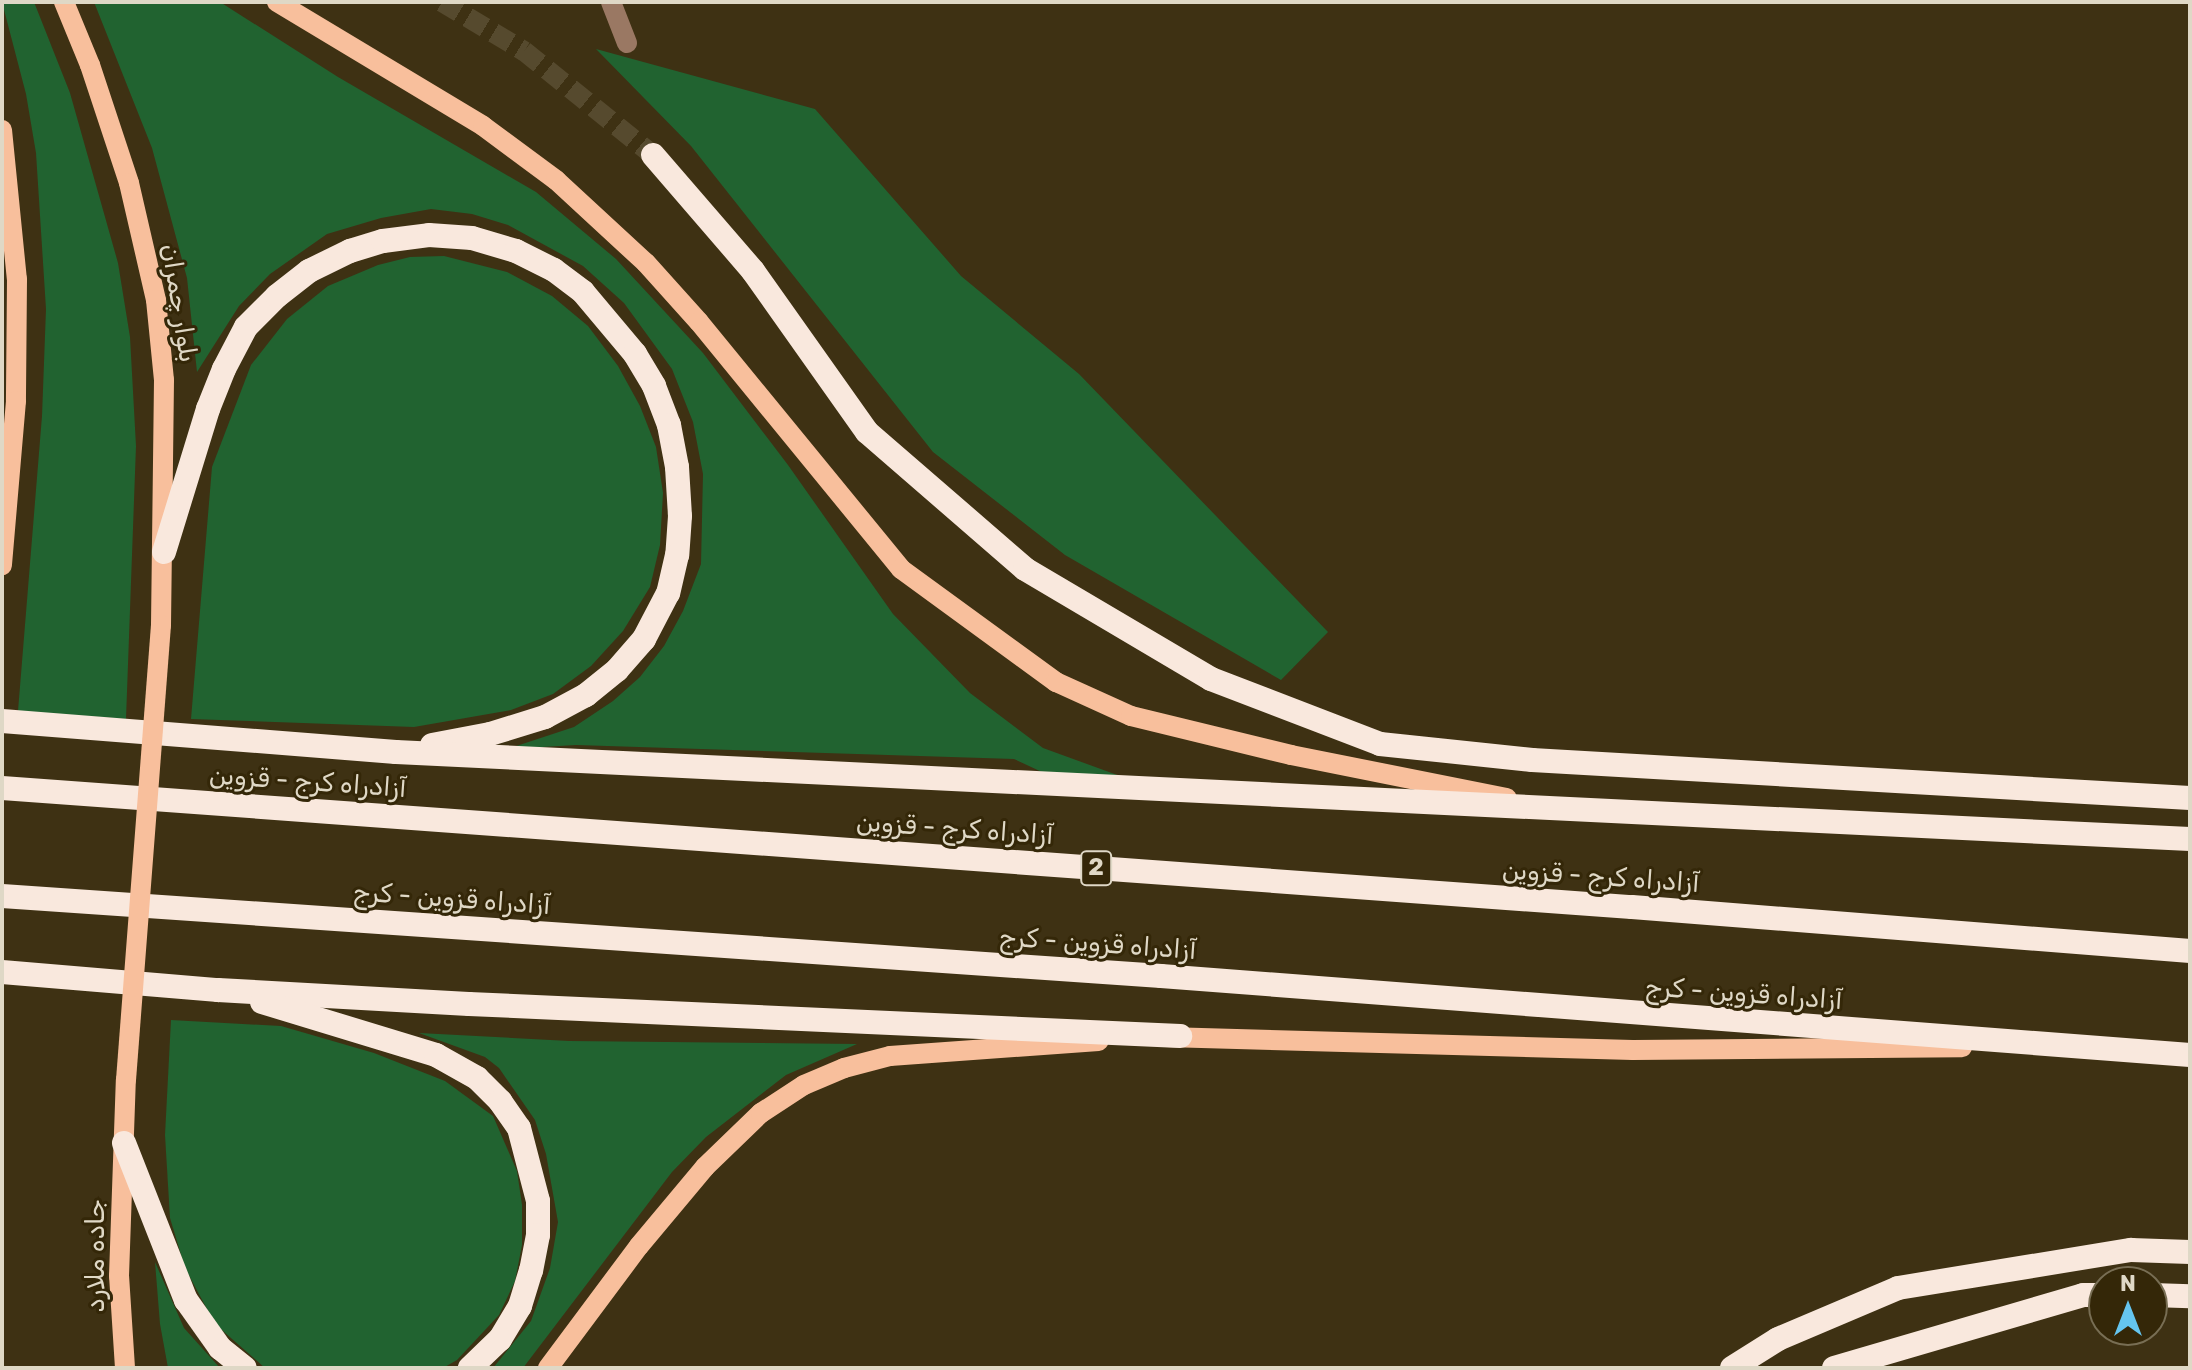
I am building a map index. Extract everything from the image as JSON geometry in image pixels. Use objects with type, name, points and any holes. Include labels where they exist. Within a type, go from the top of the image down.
[{"type":"highway","points":[[653,155],[753,271],[867,432],[1025,569],[1211,679],[1380,744],[1532,760],[2190,798]]},
{"type":"highway","points":[[164,552],[208,409],[224,369],[246,327],[277,296],[309,271],[350,251],[383,241],[429,235],[472,238],[516,251],[554,270],[583,292],[635,354],[654,386],[669,425],[677,467],[680,516],[677,555],[668,593],[644,639],[617,670],[586,695],[545,717],[490,734],[396,752]]},
{"type":"highway","points":[[2,721],[396,752],[1578,812],[1998,827],[2190,839]]},
{"type":"highway","name":"آزادراه کرج - قزوین","points":[[2,788],[2190,951]]},
{"type":"highway","name":"آزادراه قزوین - کرج","points":[[2,896],[1145,975],[2190,1055]]},
{"type":"highway","points":[[2,972],[218,990],[1180,1036]]},
{"type":"highway","points":[[218,990],[436,1055],[477,1078],[500,1101],[519,1128],[538,1201],[538,1235],[531,1270],[520,1306],[500,1339],[470,1368]]},
{"type":"highway","points":[[124,1143],[173,1275],[186,1300],[220,1348],[245,1368]]},
{"type":"highway","points":[[1732,1368],[1778,1339],[1898,1288],[2131,1250],[2190,1252]]},
{"type":"highway","points":[[1834,1368],[2088,1295]]},
{"type":"highway","points":[[2168,1295],[2190,1296]]},
{"type":"main road","name":"بلوار چمران","points":[[64,2],[90,65],[129,183],[156,300],[164,380],[161,625],[126,1080]]},
{"type":"main road","points":[[277,2],[483,126],[556,180],[646,263],[699,322],[901,569],[1056,682],[1131,716],[1291,755],[1578,812]]},
{"type":"main road","points":[[2,130],[17,279],[16,401],[2,565]]},
{"type":"main road","points":[[548,1368],[639,1246],[705,1167],[761,1113],[804,1085],[844,1068],[890,1056],[1180,1036],[1633,1050],[2076,1047]]},
{"type":"main road","name":"جاده ملارد","points":[[125,1368],[119,1276],[126,1080]]},
{"type":"lane","points":[[611,2],[627,43]]},
{"type":"green space","points":[[2,2],[34,2],[70,93],[118,263],[130,337],[136,446],[126,719],[18,711],[42,416],[46,309],[36,153],[26,94]]},
{"type":"green space","points":[[94,2],[220,2],[338,77],[536,192],[616,259],[703,353],[788,465],[893,614],[970,693],[1043,748],[1131,780],[1044,773],[1014,759],[576,745],[507,749],[574,727],[613,701],[640,677],[664,646],[683,611],[701,564],[703,474],[693,422],[672,369],[624,303],[583,266],[508,225],[472,214],[431,209],[381,218],[327,234],[270,274],[239,306],[197,372],[187,278],[152,148]]},
{"type":"green space","points":[[596,49],[815,109],[961,276],[1079,374],[1328,632],[1281,680],[1065,555],[933,452],[691,146]]},
{"type":"green space","points":[[444,256],[507,272],[552,296],[588,326],[618,366],[640,406],[656,447],[663,493],[660,545],[650,587],[623,631],[591,666],[553,694],[511,710],[414,727],[191,719],[212,467],[251,365],[287,319],[328,286],[378,265],[410,257]]},
{"type":"green space","points":[[171,1020],[281,1026],[374,1053],[445,1081],[493,1116],[517,1171],[522,1205],[522,1245],[515,1281],[499,1315],[457,1360],[443,1368],[265,1368],[215,1324],[185,1268],[170,1218],[165,1135]]},
{"type":"green space","points":[[419,1033],[569,1041],[857,1044],[786,1075],[706,1137],[672,1172],[523,1368],[493,1368],[531,1321],[550,1268],[558,1222],[546,1154],[535,1120],[499,1068],[485,1057]]},
{"type":"green space","points":[[155,1262],[184,1328],[220,1368],[168,1368],[160,1324]]},
{"type":"tunnel","points":[[442,2],[524,51],[653,155]]}]
